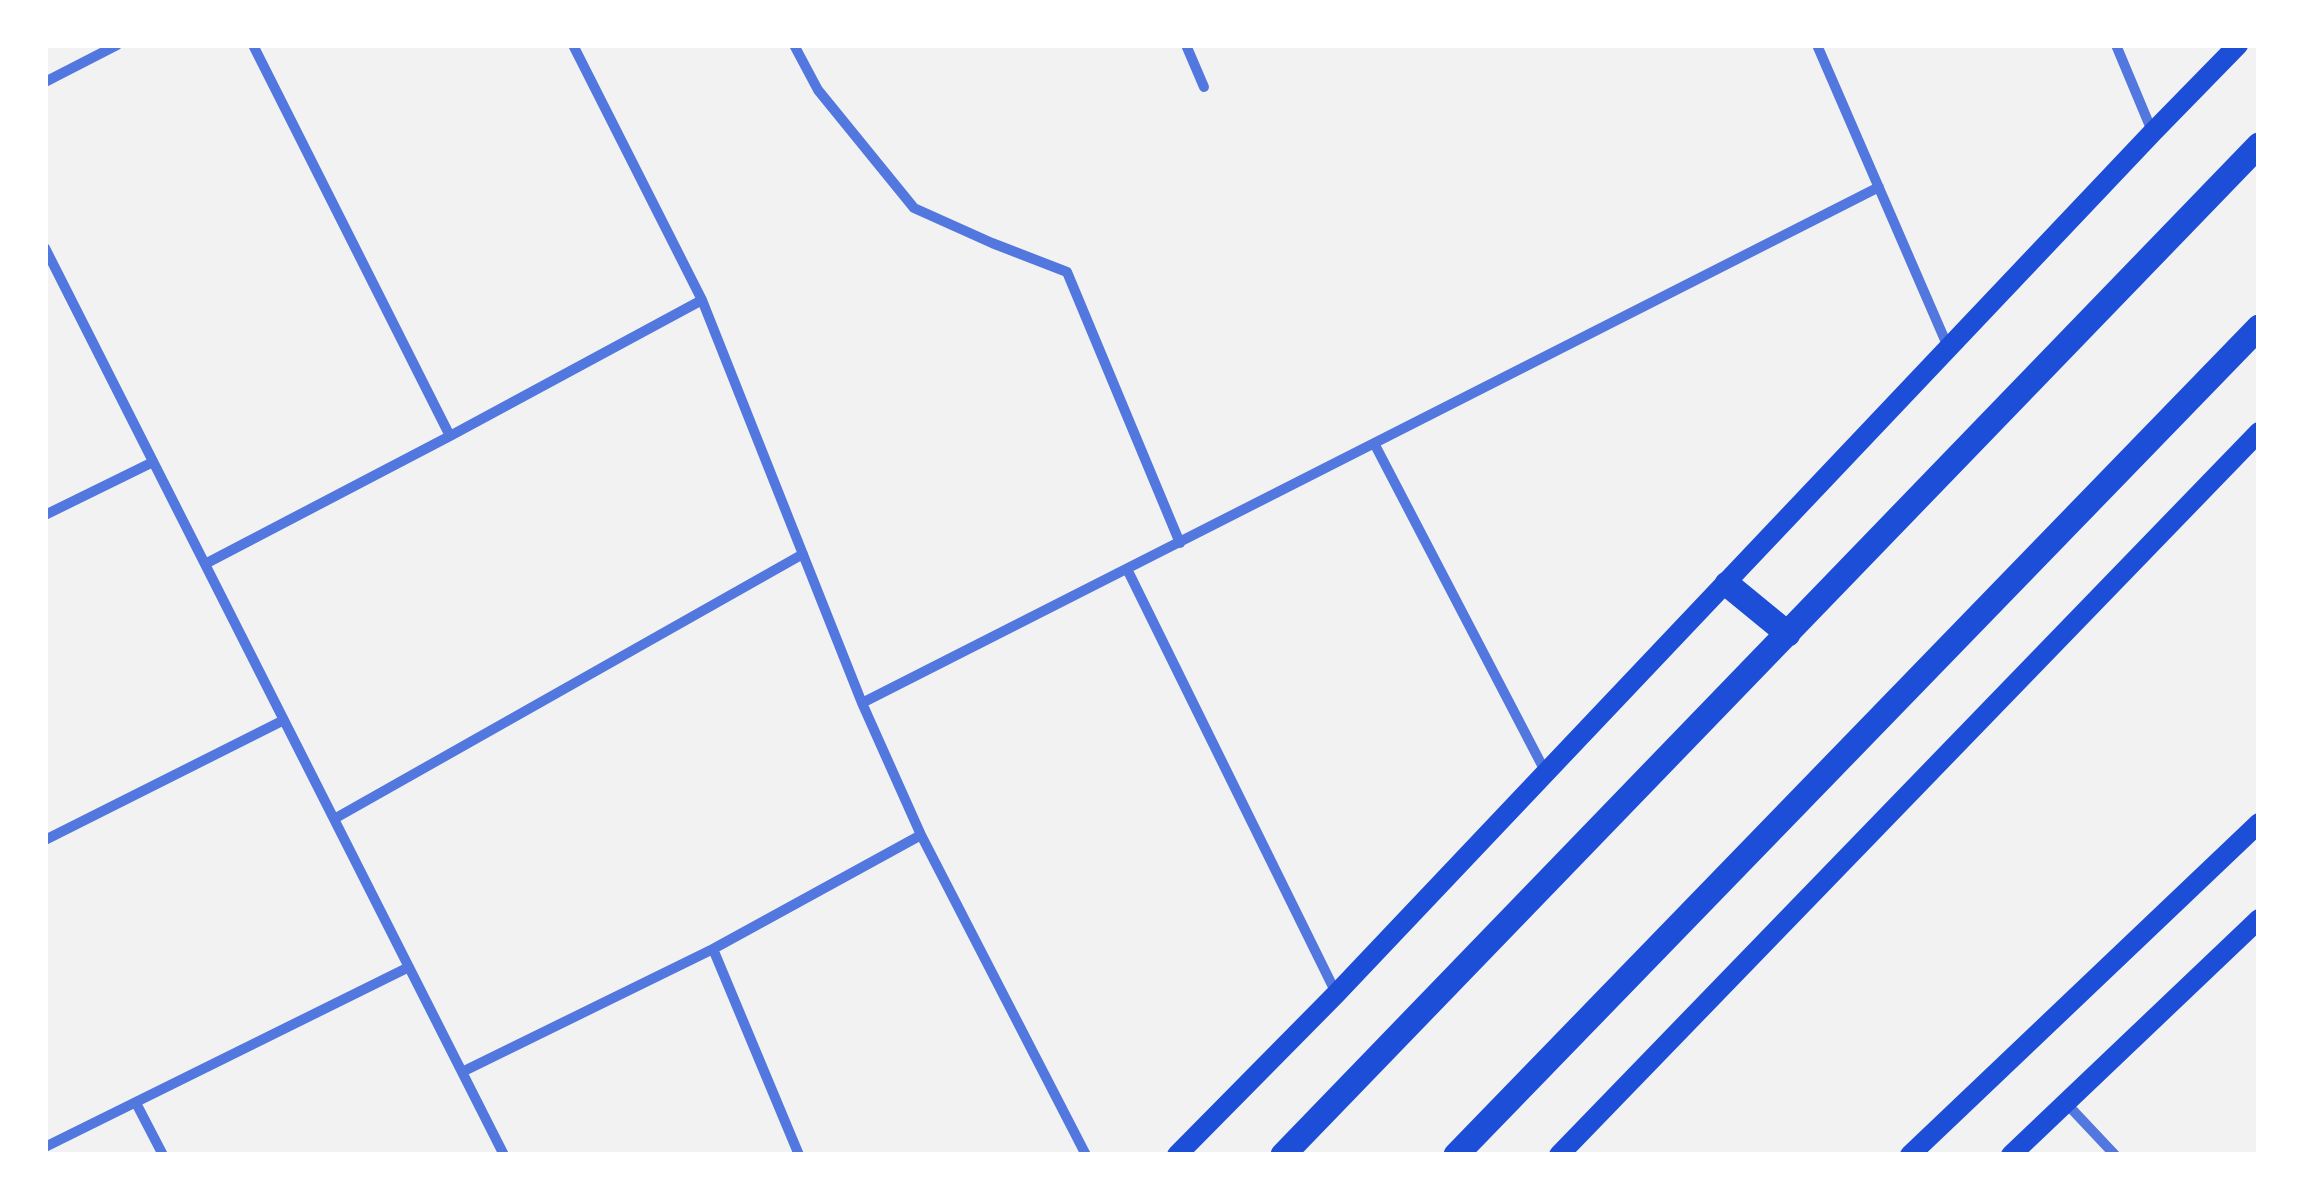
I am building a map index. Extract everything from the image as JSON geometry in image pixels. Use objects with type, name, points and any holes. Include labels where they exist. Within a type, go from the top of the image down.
[{"type":"main road","points":[[1178,1155],[1336,994],[2238,45]]},
{"type":"main road","points":[[1283,1155],[2259,145]]},
{"type":"main road","points":[[1456,1155],[2259,327]]},
{"type":"main road","points":[[1559,1155],[2259,432]]},
{"type":"main road","points":[[1727,584],[1788,634]]},
{"type":"main road","points":[[1910,1155],[2259,823]]},
{"type":"main road","points":[[2011,1155],[2259,920]]},
{"type":"street","points":[[45,82],[117,45]]},
{"type":"street","points":[[254,45],[450,436]]},
{"type":"street","points":[[573,45],[702,300],[862,703],[921,835],[1086,1155]]},
{"type":"street","points":[[794,45],[818,90],[914,208],[1067,272],[1180,542]]},
{"type":"street","points":[[1186,45],[1204,86]]},
{"type":"street","points":[[1818,45],[1948,348]]},
{"type":"street","points":[[2116,45],[2152,132]]},
{"type":"street","points":[[862,703],[1879,187]]},
{"type":"street","points":[[45,248],[504,1155]]},
{"type":"street","points":[[205,564],[702,300]]},
{"type":"street","points":[[1375,445],[1546,774]]},
{"type":"street","points":[[45,515],[153,462]]},
{"type":"street","points":[[334,819],[804,554]]},
{"type":"street","points":[[1127,569],[1336,994]]},
{"type":"street","points":[[45,840],[284,720]]},
{"type":"street","points":[[462,1072],[713,949],[921,835]]},
{"type":"street","points":[[713,949],[800,1155]]},
{"type":"street","points":[[45,1146],[409,968]]},
{"type":"street","points":[[136,1103],[164,1155]]},
{"type":"street","points":[[2066,1103],[2115,1155]]}]
